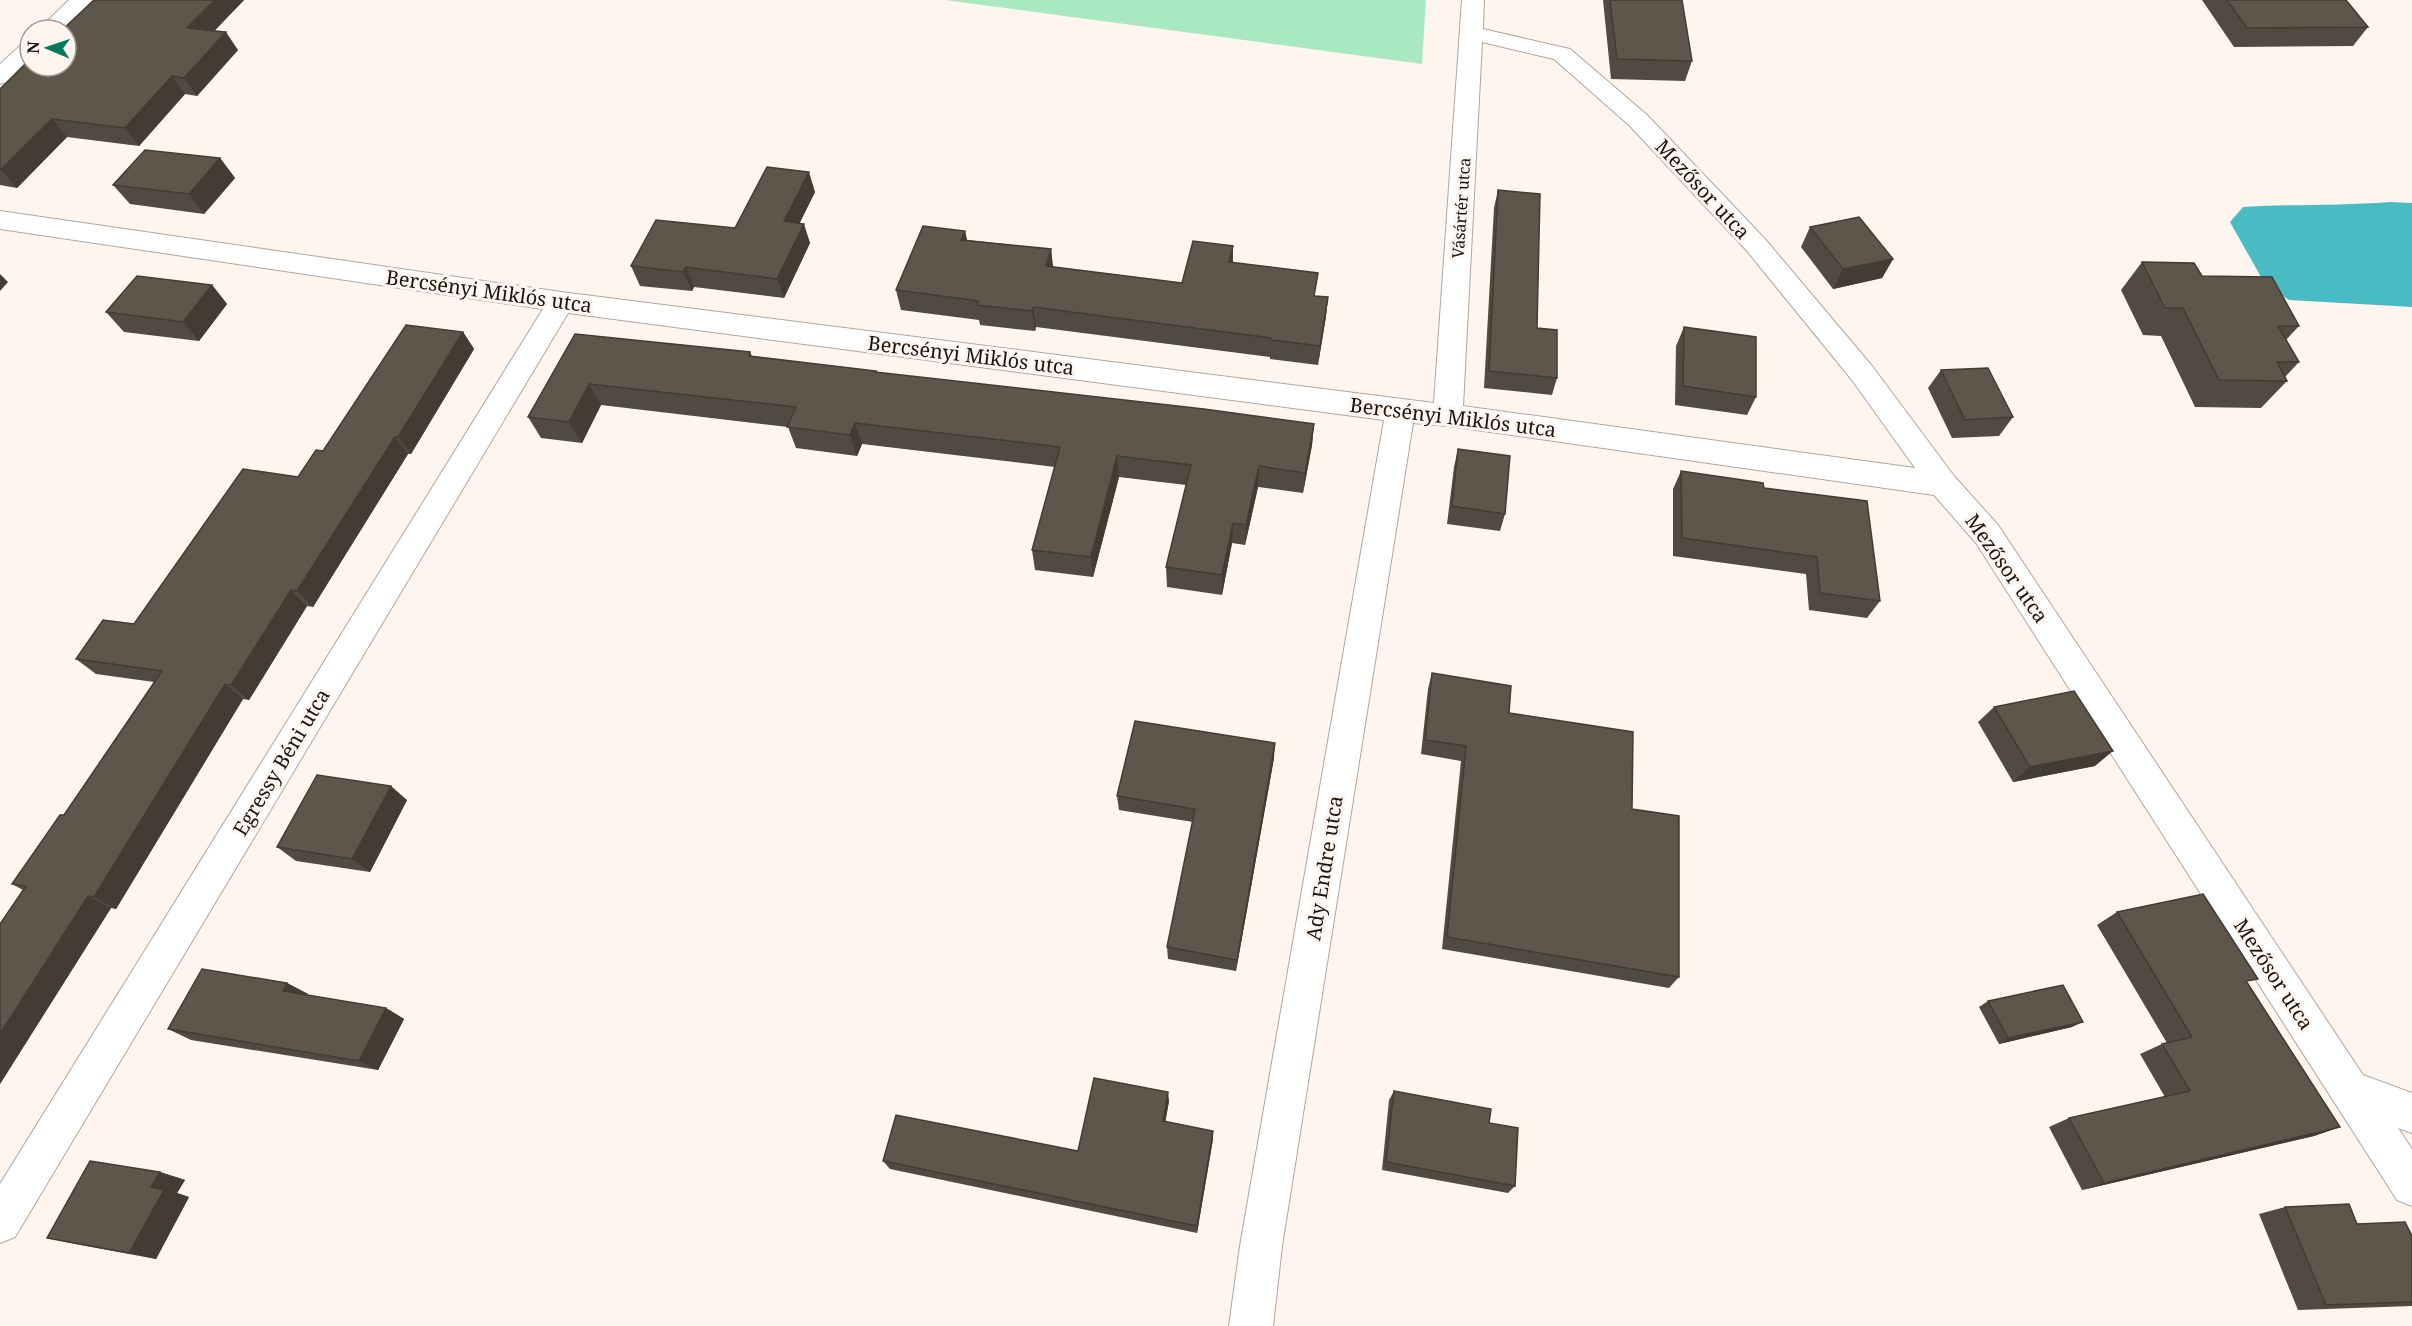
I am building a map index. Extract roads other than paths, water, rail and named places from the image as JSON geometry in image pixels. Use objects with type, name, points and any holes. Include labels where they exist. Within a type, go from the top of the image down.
[{"type":"street","points":[[63,18],[82,0]]},
{"type":"street","name":"Vásártér utca","points":[[1448,415],[1473,0]]},
{"type":"street","name":"Mezősor utca","points":[[1472,33],[1562,54],[1638,120],[1756,245],[1862,373],[1943,484],[1987,534],[2412,1185]]},
{"type":"street","points":[[0,77],[18,60]]},
{"type":"street","name":"Bercsényi Miklós utca","points":[[0,220],[561,302],[1400,411],[1448,415],[1943,484]]},
{"type":"street","name":"Egressy Béni utca","points":[[0,1221],[561,302]]},
{"type":"street","name":"Ady Endre utca","points":[[1251,1326],[1261,1246],[1400,411]]},
{"type":"street","points":[[2351,1090],[2412,1113]]},
{"type":"water","points":[[2412,203],[2412,307],[2289,300],[2265,284],[2230,222],[2243,207]]}]
